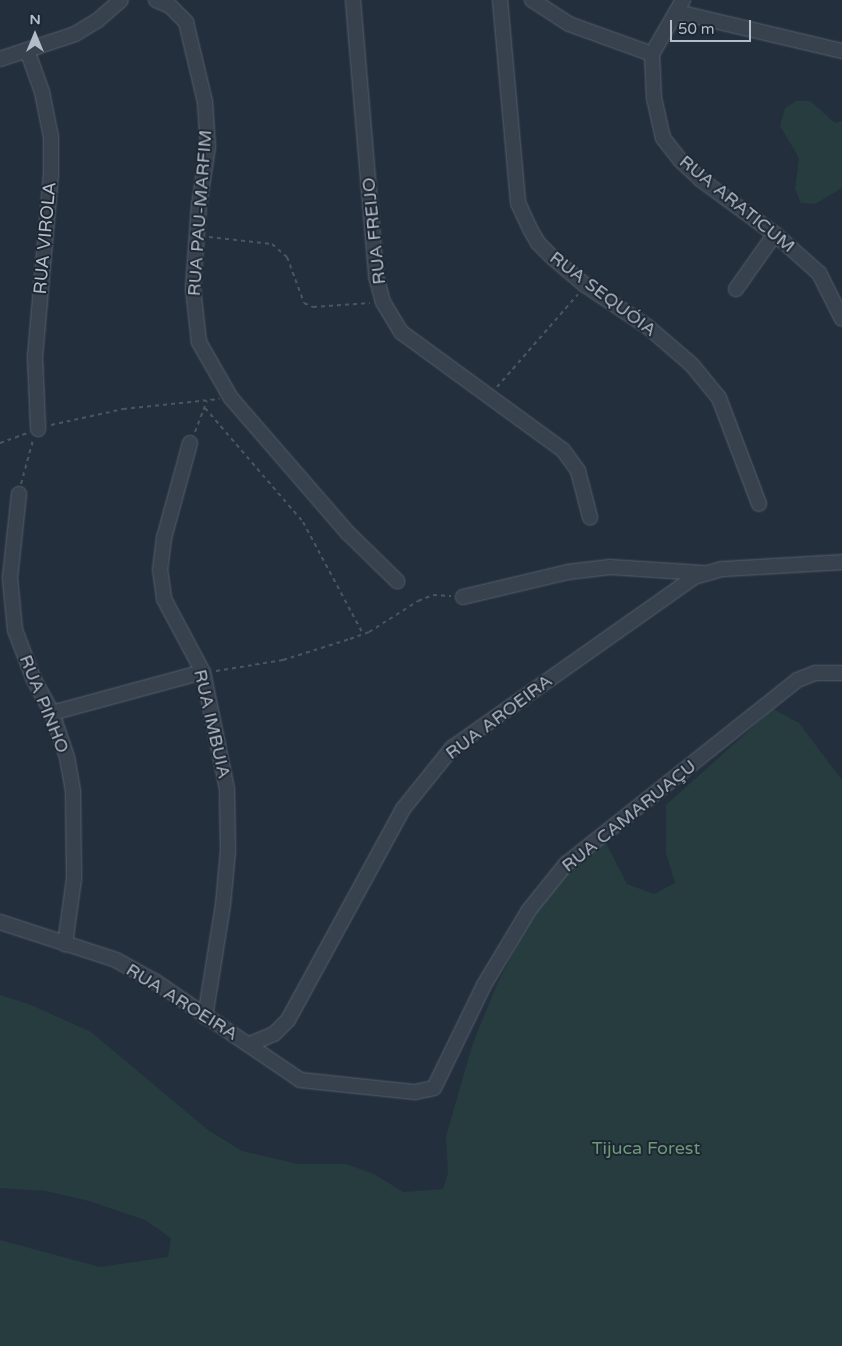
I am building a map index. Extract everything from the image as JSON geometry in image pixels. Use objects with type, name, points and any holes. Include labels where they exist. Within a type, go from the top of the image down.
[{"type":"street","points":[[0,59],[75,34],[98,20],[120,0]]},
{"type":"street","points":[[156,0],[183,15]]},
{"type":"street","name":"RUA PAU-MARFIM","points":[[180,0],[183,15],[192,35],[205,102],[208,148],[196,236],[194,300],[197,336],[206,358],[231,398],[348,533],[398,581]]},
{"type":"street","name":"RUA FREIJO","points":[[352,0],[376,276],[383,302],[401,332],[571,458],[584,485],[590,517]]},
{"type":"street","name":"RUA SEQUÓIA","points":[[500,0],[518,203],[538,243],[585,284],[648,326],[692,366],[719,398],[760,504]]},
{"type":"street","points":[[532,0],[575,26],[652,54],[680,6],[842,51]]},
{"type":"street","name":"RUA VIROLA","points":[[27,50],[44,99],[51,137],[51,174],[35,356],[38,429]]},
{"type":"street","name":"RUA ARATICUM","points":[[652,54],[654,98],[664,138],[681,162],[700,179],[775,234],[819,273],[842,319]]},
{"type":"street","points":[[736,289],[775,234]]},
{"type":"street","name":"RUA IMBUIA","points":[[190,443],[164,538],[160,569],[164,599],[203,672],[226,789],[228,851],[223,905],[205,1016]]},
{"type":"street","name":"RUA PINHO","points":[[19,494],[10,578],[12,610],[25,658],[52,713],[67,757],[76,827],[74,879],[65,944]]},
{"type":"street","name":"RUA AROEIRA","points":[[250,1044],[274,1034],[288,1020],[403,809],[452,748],[704,573],[722,569],[842,562]]},
{"type":"street","points":[[463,597],[568,572],[610,567],[704,573]]},
{"type":"street","points":[[52,713],[203,672]]},
{"type":"street","name":"RUA CAMARUAÇU","points":[[441,1072],[489,976],[529,910],[566,864],[797,680],[815,673],[842,673]]},
{"type":"street","name":"RUA AROEIRA","points":[[0,922],[116,960],[156,982],[250,1044],[300,1080],[415,1092],[434,1088],[441,1072]]},
{"type":"path","points":[[196,236],[272,244],[287,257],[304,303],[313,307],[383,302]]},
{"type":"path","points":[[489,396],[585,284]]},
{"type":"path","points":[[0,443],[38,429],[123,408],[231,398]]},
{"type":"path","points":[[190,443],[208,400]]},
{"type":"path","points":[[205,408],[303,522],[363,634]]},
{"type":"path","points":[[19,494],[25,461],[38,429]]},
{"type":"path","points":[[203,672],[236,670],[283,660],[363,634],[418,601],[433,595],[463,597]]},
{"type":"green space","points":[[796,101],[810,101],[835,123],[842,121],[842,188],[815,204],[801,203],[795,189],[799,158],[780,126],[785,108]]},
{"type":"green space","name":"Tijuca Forest","points":[[773,709],[799,723],[842,780],[842,1346],[0,1346],[0,1240],[100,1267],[168,1257],[171,1238],[145,1220],[89,1201],[46,1191],[0,1188],[0,995],[31,1005],[91,1032],[208,1130],[242,1151],[298,1164],[346,1164],[374,1174],[403,1192],[443,1189],[448,1173],[446,1136],[473,1043],[498,982],[528,925],[562,875],[605,841],[627,884],[654,894],[675,883],[666,853],[666,805]]}]
